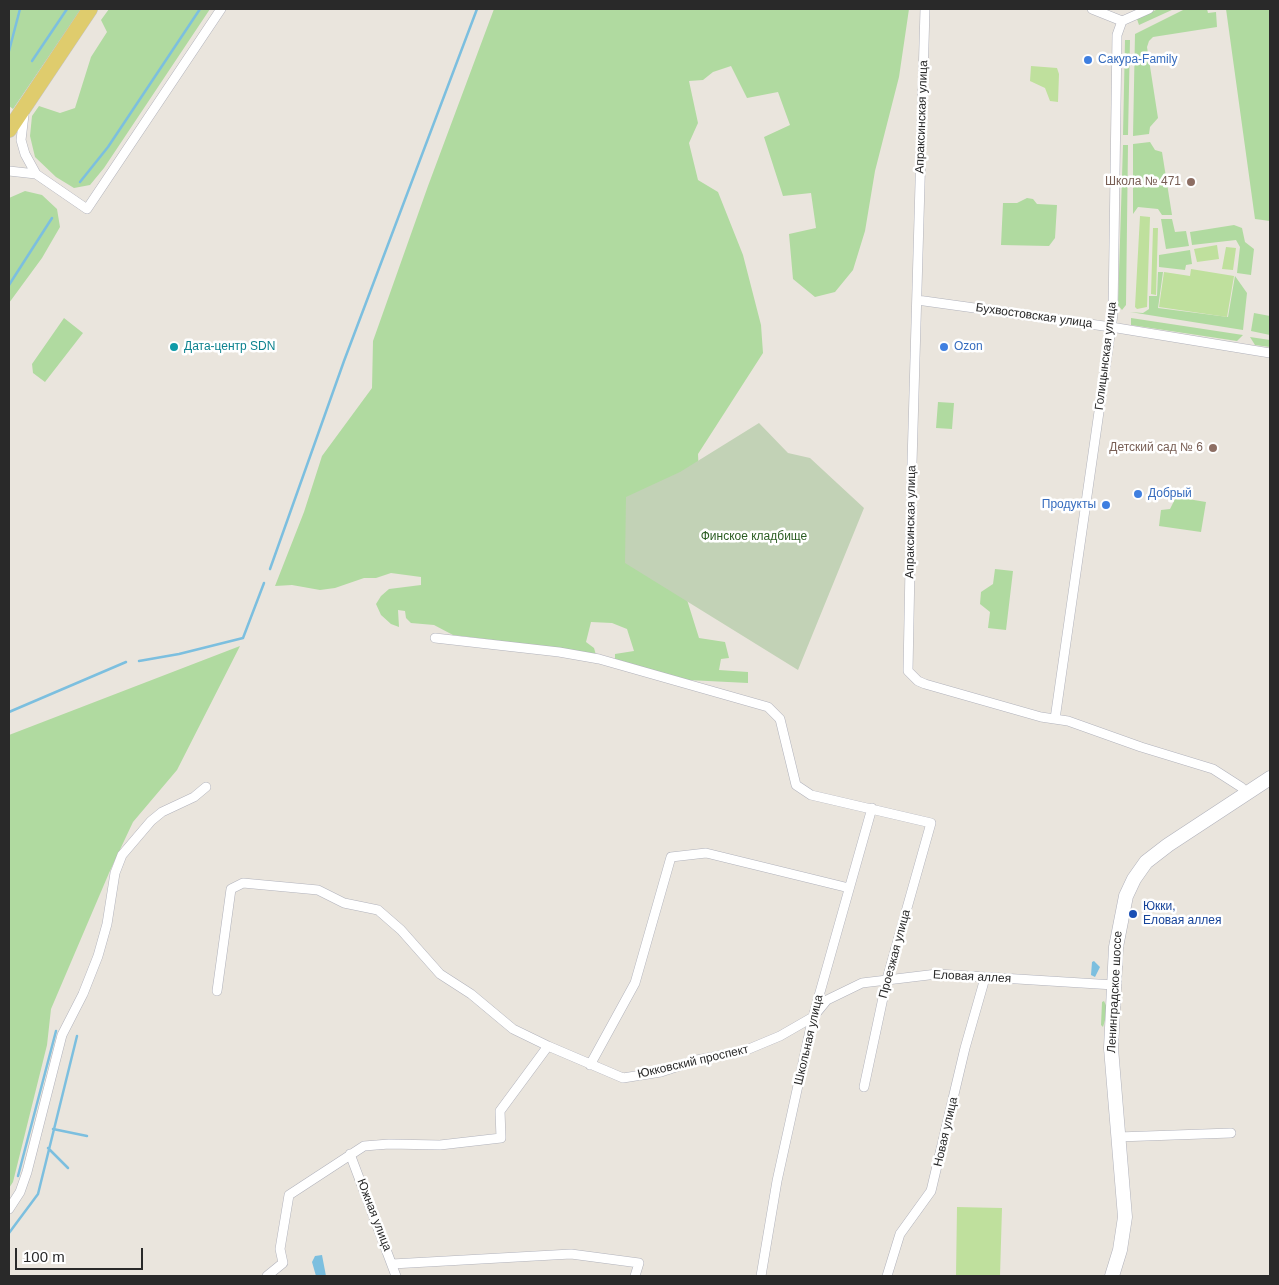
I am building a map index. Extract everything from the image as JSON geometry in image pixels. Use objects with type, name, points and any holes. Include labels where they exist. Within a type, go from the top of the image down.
[{"type":"main road","points":[[9,130],[90,9]]},
{"type":"main road","name":"Ленинградское шоссе","points":[[1112,1276],[1120,1250],[1125,1218],[1112,1056],[1114,985],[1121,911],[1134,879],[1146,862],[1168,845],[1270,778]]},
{"type":"street","points":[[29,100],[22,122],[21,140],[25,154],[36,174],[86,209],[221,9]]},
{"type":"street","name":"Апраксинская улица","points":[[925,9],[908,671],[918,681],[925,684],[1041,717],[1068,721],[1141,747],[1213,769],[1247,793]]},
{"type":"street","points":[[1092,9],[1122,21],[1149,9]]},
{"type":"street","name":"Голицынская улица","points":[[1055,719],[1111,327],[1117,141],[1118,35],[1122,21]]},
{"type":"street","points":[[9,170],[36,174]]},
{"type":"street","name":"Бухвостовская улица","points":[[917,300],[1111,327],[1270,353]]},
{"type":"street","points":[[434,638],[551,651],[599,659],[768,707],[780,719],[796,785],[810,795],[872,808]]},
{"type":"street","points":[[9,1209],[20,1192],[27,1172],[62,1035],[83,994],[98,956],[107,924],[115,873],[122,855],[151,821],[162,812],[194,797],[206,787]]},
{"type":"street","name":"Проезжая улица","points":[[864,1087],[887,979],[931,823],[872,808]]},
{"type":"street","name":"Школьная улица","points":[[761,1276],[777,1181],[813,1017],[872,808]]},
{"type":"street","points":[[590,1064],[636,983],[671,857],[706,853],[849,888]]},
{"type":"street","name":"Юкковский проспект","points":[[216,991],[231,889],[242,883],[318,890],[344,903],[378,910],[401,930],[440,974],[472,994],[513,1029],[623,1078],[661,1072],[697,1060],[744,1052],[780,1036],[813,1017]]},
{"type":"street","name":"Еловая аллея","points":[[813,1017],[827,1000],[862,982],[887,979],[937,974],[1114,985]]},
{"type":"street","name":"Новая улица","points":[[887,1276],[900,1234],[931,1191],[965,1048],[985,978]]},
{"type":"street","points":[[267,1276],[282,1263],[280,1249],[289,1195],[364,1146],[440,1145],[501,1138],[500,1111],[548,1046]]},
{"type":"street","points":[[1118,1136],[1231,1133]]},
{"type":"street","name":"Южная улица","points":[[350,1154],[396,1276]]},
{"type":"street","points":[[392,1264],[571,1254],[639,1263],[635,1276]]},
{"type":"green space","points":[[9,9],[81,9],[13,109],[9,106]]},
{"type":"green space","points":[[109,9],[210,9],[104,168],[90,185],[74,188],[56,177],[35,157],[30,136],[32,116],[39,106],[60,113],[75,108],[91,57],[107,32],[101,20]]},
{"type":"green space","points":[[494,9],[909,9],[899,77],[875,171],[865,231],[853,270],[835,292],[815,297],[793,279],[789,234],[816,228],[811,193],[783,196],[764,137],[790,125],[778,92],[747,98],[731,66],[713,72],[703,80],[689,81],[698,123],[689,143],[698,180],[718,192],[743,255],[761,325],[763,353],[698,454],[700,496],[683,587],[699,638],[725,642],[729,658],[721,659],[719,670],[748,672],[748,683],[688,680],[615,659],[615,654],[634,651],[627,629],[612,623],[591,622],[586,642],[594,648],[596,655],[557,648],[453,635],[434,625],[411,623],[406,618],[405,611],[398,610],[399,627],[391,624],[381,615],[376,604],[381,596],[389,589],[421,585],[421,577],[391,573],[376,578],[364,578],[335,588],[320,590],[292,585],[275,586],[304,512],[322,456],[372,388],[373,341]]},
{"type":"green space","points":[[1158,9],[1174,9],[1139,25],[1137,19]]},
{"type":"green space","points":[[1185,9],[1207,9],[1208,13],[1216,12],[1217,27],[1153,37],[1149,41],[1147,47],[1158,118],[1150,127],[1149,134],[1133,136],[1135,34]]},
{"type":"green space","points":[[1226,9],[1270,9],[1270,221],[1255,219]]},
{"type":"green space","points":[[1125,40],[1130,40],[1128,135],[1123,135]]},
{"type":"green space","points":[[1031,66],[1057,68],[1059,74],[1058,102],[1050,101],[1045,88],[1030,81]]},
{"type":"green space","points":[[1150,142],[1155,150],[1162,152],[1172,215],[1162,215],[1158,209],[1138,207],[1133,214],[1133,144]]},
{"type":"green space","points":[[1123,145],[1128,145],[1126,305],[1122,310],[1118,305]]},
{"type":"green space","points":[[25,191],[42,195],[57,209],[60,227],[42,258],[9,303],[9,198]]},
{"type":"green space","points":[[1027,198],[1033,199],[1037,204],[1057,205],[1055,238],[1049,246],[1001,245],[1003,203],[1017,203]]},
{"type":"green space","points":[[1140,216],[1150,217],[1147,307],[1137,309],[1135,307]]},
{"type":"green space","points":[[1161,219],[1172,219],[1175,232],[1186,231],[1189,246],[1166,249]]},
{"type":"green space","points":[[1234,225],[1242,228],[1245,242],[1254,249],[1251,275],[1237,273],[1240,247],[1236,240],[1192,245],[1190,232]]},
{"type":"green space","points":[[1153,228],[1158,228],[1156,295],[1151,294]]},
{"type":"green space","points":[[1217,245],[1219,259],[1197,262],[1194,249]]},
{"type":"green space","points":[[1226,247],[1236,248],[1233,270],[1222,269]]},
{"type":"green space","points":[[1190,250],[1192,264],[1186,265],[1185,270],[1159,267],[1159,255]]},
{"type":"green space","points":[[1191,269],[1234,276],[1227,317],[1159,307],[1164,272],[1190,276]]},
{"type":"green space","points":[[1158,272],[1163,272],[1158,308],[1228,317],[1235,276],[1247,293],[1243,330],[1130,312],[1143,313],[1149,309],[1149,296],[1157,296]]},
{"type":"green space","points":[[1254,313],[1270,316],[1270,335],[1251,331]]},
{"type":"green space","points":[[64,318],[83,333],[45,382],[33,373],[32,364]]},
{"type":"green space","points":[[1131,318],[1243,335],[1237,341],[1131,325]]},
{"type":"green space","points":[[1250,337],[1270,340],[1270,347],[1255,345]]},
{"type":"green space","points":[[938,402],[954,403],[952,429],[936,428]]},
{"type":"green space","name":"Финское кладбище","points":[[759,423],[788,453],[810,458],[864,508],[798,670],[625,563],[626,497],[680,472]]},
{"type":"green space","points":[[1176,497],[1206,502],[1201,532],[1159,526],[1161,510],[1170,509]]},
{"type":"green space","points":[[995,569],[1013,571],[1006,630],[988,628],[990,612],[980,604],[981,592],[993,584]]},
{"type":"green space","points":[[240,646],[177,770],[133,822],[51,1009],[47,1045],[13,1182],[9,1188],[9,735]]},
{"type":"green space","points":[[1104,1001],[1108,1010],[1103,1027],[1101,1025],[1102,1002]]},
{"type":"green space","points":[[957,1207],[1002,1208],[1000,1276],[956,1276]]},
{"type":"water","points":[[1094,961],[1100,967],[1095,977],[1091,975],[1092,962]]},
{"type":"water","points":[[322,1255],[326,1276],[316,1276],[312,1262],[315,1256]]},
{"type":"waterway","points":[[9,51],[20,9]]},
{"type":"waterway","points":[[32,61],[67,9]]},
{"type":"waterway","points":[[80,182],[108,147],[200,9]]},
{"type":"waterway","points":[[270,569],[344,361],[477,9]]},
{"type":"waterway","points":[[9,285],[52,218]]},
{"type":"waterway","points":[[139,661],[179,654],[243,638],[264,583]]},
{"type":"waterway","points":[[9,712],[126,662]]},
{"type":"waterway","points":[[18,1176],[56,1031]]},
{"type":"waterway","points":[[9,1233],[38,1194],[77,1036]]},
{"type":"waterway","points":[[53,1129],[87,1136]]},
{"type":"waterway","points":[[48,1148],[68,1168]]},
{"type":"place","name":"Сакура-Family","points":[[1088,60]]},
{"type":"place","name":"Школа № 471","points":[[1191,182]]},
{"type":"place","name":"Дата-центр SDN","points":[[174,347]]},
{"type":"place","name":"Ozon","points":[[944,347]]},
{"type":"place","name":"Детский сад № 6","points":[[1213,448]]},
{"type":"place","name":"Добрый","points":[[1138,494]]},
{"type":"place","name":"Продукты","points":[[1106,505]]},
{"type":"place","name":"Юкки, Еловая аллея","points":[[1133,914]]}]
